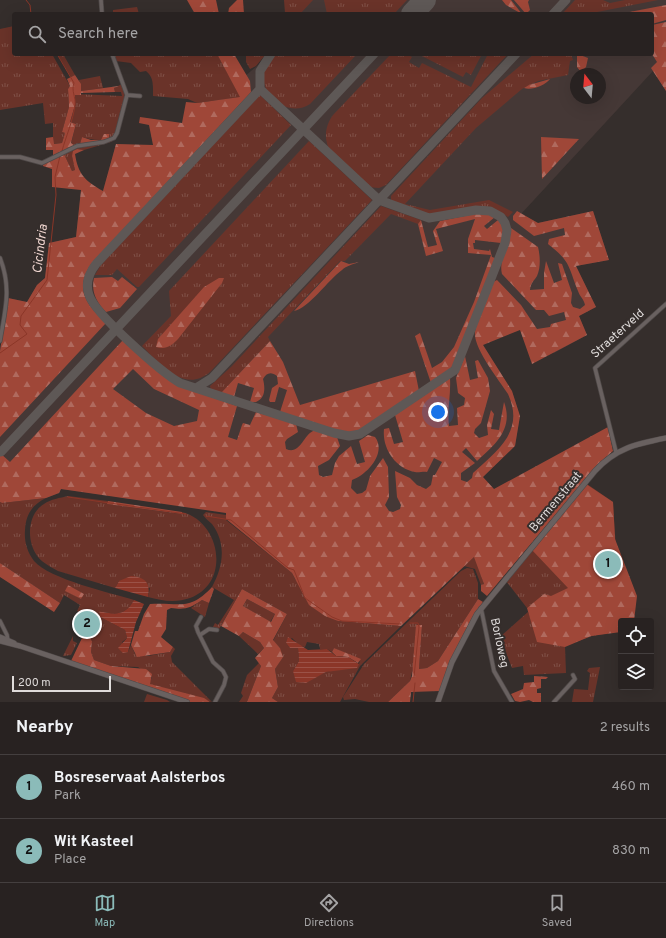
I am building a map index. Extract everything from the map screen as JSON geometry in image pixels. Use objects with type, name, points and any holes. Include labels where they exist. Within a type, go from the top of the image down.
[{"type":"street","points":[[101,0],[102,12]]},
{"type":"street","points":[[0,157],[20,157],[42,163],[78,146],[111,140],[117,133],[127,95],[113,56]]},
{"type":"street","points":[[127,95],[140,96]]},
{"type":"street","points":[[0,258],[7,281],[0,341]]},
{"type":"street","name":"Straeterveld","points":[[616,452],[595,368],[666,304]]},
{"type":"street","name":"Bermenstraat","points":[[438,702],[456,653],[481,608],[595,471],[616,452],[634,445],[666,438]]},
{"type":"street","name":"Borloweg","points":[[481,608],[494,671],[512,702]]},
{"type":"street","points":[[201,617],[196,626],[213,662],[224,672],[226,678],[215,702]]},
{"type":"street","points":[[0,621],[8,642]]},
{"type":"street","points":[[200,635],[209,629],[217,630]]},
{"type":"street","points":[[0,637],[8,642]]},
{"type":"street","points":[[0,641],[8,642],[187,702]]},
{"type":"street","points":[[554,702],[575,679],[573,675]]},
{"type":"street","points":[[170,697],[178,702]]},
{"type":"shaded area","points":[[311,0],[666,0],[666,91],[653,71],[521,214],[538,223],[593,211],[609,260],[576,266],[596,307],[579,316],[587,335],[554,353],[510,301],[482,343],[512,392],[520,416],[515,446],[459,500],[475,556],[458,571],[298,577],[237,515],[220,511],[61,489],[59,493],[46,498],[0,502],[0,351],[8,298],[27,302],[37,285],[45,278],[49,243],[76,237],[81,190],[103,191],[116,144],[153,146],[237,83],[258,65],[265,56],[654,56],[654,12],[298,12]]},
{"type":"shaded area","points":[[131,576],[143,579],[148,584],[148,597],[115,588],[119,581]]},
{"type":"shaded area","points":[[134,600],[144,604],[136,622],[128,652],[123,653],[118,648],[127,638],[125,630],[100,617],[99,611],[110,613],[123,612]]},
{"type":"shaded area","points":[[288,637],[308,650],[327,649],[336,656],[348,657],[359,664],[357,668],[326,672],[306,683],[296,682],[293,671],[299,661],[298,648],[290,648],[286,643]]},
{"type":"green space","points":[[187,0],[216,0],[219,12],[194,12]]},
{"type":"green space","points":[[237,0],[243,0],[244,12],[228,12],[229,8]]},
{"type":"green space","points":[[284,0],[313,0],[302,12],[285,12]]},
{"type":"green space","points":[[324,0],[407,0],[396,12],[327,12]]},
{"type":"green space","points":[[502,0],[511,0],[520,12],[518,12],[506,5]]},
{"type":"green space","points":[[514,0],[529,0],[530,10],[528,12],[524,12]]},
{"type":"green space","points":[[575,0],[603,0],[610,3],[625,0],[658,0],[597,12],[564,12]]},
{"type":"green space","points":[[666,5],[666,20],[654,23],[654,12],[629,12]]},
{"type":"green space","points":[[137,7],[138,12],[113,12],[113,10]]},
{"type":"green space","points":[[666,22],[666,91],[651,68],[657,62],[653,56],[654,25]]},
{"type":"green space","points":[[12,26],[12,56],[53,56],[70,86],[68,89],[69,107],[62,132],[65,133],[62,143],[53,144],[53,123],[45,124],[43,103],[0,110],[0,29]]},
{"type":"green space","points":[[58,56],[64,56],[75,75],[71,77]]},
{"type":"green space","points":[[114,56],[218,56],[241,97],[197,103],[188,99],[153,96],[152,82],[149,73],[146,71],[140,72],[131,63],[116,61]]},
{"type":"green space","points":[[218,56],[235,56],[250,81],[251,92],[91,264],[86,273],[83,289],[88,303],[106,323],[0,437],[0,351],[8,298],[27,302],[37,285],[45,278],[49,243],[76,237],[81,190],[52,187],[52,169],[43,166],[43,164],[64,154],[72,171],[75,170],[72,156],[73,151],[77,149],[84,150],[75,154],[80,172],[91,184],[103,191],[116,144],[153,145],[149,125],[139,123],[140,117],[182,123],[186,102],[197,103],[240,97]]},
{"type":"green space","points":[[246,56],[264,56],[256,66],[250,69],[246,62]]},
{"type":"green space","points":[[274,56],[355,56],[310,104],[302,108],[285,107],[271,97],[264,82],[264,73],[268,63]]},
{"type":"green space","points":[[389,56],[410,56],[412,57],[409,62],[419,68],[422,63],[471,87],[487,56],[506,56],[386,185],[379,188],[368,187],[331,152],[328,147],[326,133],[328,124],[333,115]]},
{"type":"green space","points":[[422,56],[481,56],[471,75],[466,72],[463,77]]},
{"type":"green space","points":[[532,56],[572,56],[573,60],[570,61],[568,75],[538,81],[522,89],[476,128],[405,204],[430,210],[489,200],[513,212],[508,217],[497,211],[479,207],[428,214],[417,212],[391,202],[391,196],[482,98]]},
{"type":"green space","points":[[577,56],[588,58],[585,68],[578,68]]},
{"type":"green space","points":[[75,75],[81,84],[81,91],[119,86],[114,88],[115,92],[81,93],[81,95],[75,95],[75,105],[70,122],[76,124],[71,143],[75,146],[53,156],[53,150],[46,150],[46,138],[53,137],[54,144],[62,143],[65,133],[62,132],[69,107],[68,89],[70,86],[67,79]]},
{"type":"green space","points":[[100,76],[103,88],[81,91],[79,80]]},
{"type":"green space","points":[[550,79],[538,87],[530,89],[524,88],[529,85]]},
{"type":"green space","points":[[122,84],[125,94],[115,134],[104,140],[95,140],[82,137],[80,144],[75,146],[71,144],[76,124],[70,122],[75,105],[74,94],[122,96],[121,92],[115,92],[114,88]]},
{"type":"green space","points":[[260,95],[291,125],[139,287],[137,287],[117,269],[112,275],[95,275],[101,265]]},
{"type":"green space","points":[[104,134],[109,134],[109,139],[80,144],[82,137],[91,140],[101,140]]},
{"type":"green space","points":[[541,137],[579,139],[542,179]]},
{"type":"green space","points":[[114,140],[84,150],[77,149],[72,156],[75,170],[72,171],[64,154],[76,148]]},
{"type":"green space","points":[[309,141],[372,200],[210,372],[200,378],[191,380],[173,374],[142,346],[171,316],[169,291]]},
{"type":"green space","points":[[381,206],[421,220],[418,224],[391,214],[345,261],[340,261],[268,337],[270,341],[221,393],[211,390],[210,386],[231,367]]},
{"type":"green space","points":[[517,211],[538,223],[593,211],[609,260],[576,266],[596,307],[579,316],[587,335],[532,364],[520,330],[483,345],[512,391],[520,416],[515,446],[483,477],[494,489],[608,427],[613,451],[597,465],[487,596],[481,591],[481,585],[484,584],[474,557],[401,626],[338,621],[325,616],[309,605],[292,573],[226,519],[226,513],[61,489],[59,493],[46,498],[0,502],[0,453],[10,462],[123,340],[176,385],[237,406],[228,437],[237,440],[243,423],[250,425],[256,412],[296,424],[298,432],[287,439],[285,442],[286,449],[291,450],[298,447],[313,431],[321,431],[337,437],[340,446],[329,460],[318,466],[319,475],[323,477],[332,475],[335,463],[339,456],[351,446],[357,464],[365,462],[359,441],[368,435],[375,437],[379,450],[374,463],[364,473],[352,480],[351,488],[357,494],[366,490],[370,476],[383,458],[388,467],[389,497],[385,505],[389,511],[393,512],[400,509],[401,505],[397,497],[395,471],[410,478],[417,485],[426,489],[431,485],[433,475],[435,475],[442,462],[434,458],[427,472],[415,472],[408,470],[396,462],[391,456],[385,443],[384,429],[389,428],[394,444],[403,442],[395,415],[450,378],[448,414],[449,426],[458,425],[457,408],[464,405],[465,398],[458,393],[456,378],[465,356],[470,380],[478,378],[475,361],[478,360],[488,378],[490,391],[481,423],[475,429],[474,433],[479,438],[488,435],[487,425],[491,410],[494,414],[491,429],[499,430],[504,402],[507,420],[501,436],[477,461],[466,448],[462,452],[475,463],[461,473],[461,480],[467,482],[472,478],[473,473],[500,448],[511,429],[513,419],[512,407],[508,394],[482,355],[475,339],[478,321],[493,282],[497,280],[521,305],[537,329],[550,327],[551,324],[566,320],[564,312],[549,316],[544,310],[536,310],[502,274],[502,262],[511,228],[538,247],[540,265],[537,276],[531,285],[530,290],[544,289],[546,261],[554,283],[562,280],[558,263],[562,264],[572,293],[571,303],[573,307],[580,309],[585,305],[565,260],[548,244],[549,239],[565,235],[564,228],[534,236],[513,220],[513,216]],"holes":[[[133,369],[154,389],[199,410],[197,421],[174,426],[146,413],[113,389]]]},
{"type":"green space","points":[[485,212],[495,217],[484,226],[487,229],[498,220],[502,225],[503,233],[501,243],[475,240],[475,243],[473,243],[474,249],[489,251],[490,249],[492,257],[495,258],[455,363],[449,370],[431,383],[415,336],[420,333],[432,368],[442,362],[454,347],[474,302],[491,255],[468,253],[468,239],[475,219],[436,229],[443,251],[426,256],[418,224],[421,220],[428,247],[437,245],[433,231],[440,221]]},
{"type":"green space","points":[[341,261],[349,264],[359,262],[348,266],[337,274],[312,300],[300,309],[294,311]]},
{"type":"green space","points":[[112,277],[118,281],[122,277],[137,289],[120,308],[106,312],[99,304],[95,296],[93,283],[94,278]]},
{"type":"green space","points":[[219,278],[224,278],[222,283],[178,339],[168,347],[156,347],[158,339],[204,287]]},
{"type":"green space","points":[[270,341],[283,362],[300,405],[415,371],[419,391],[365,428],[354,432],[342,432],[280,412],[287,390],[279,387],[275,402],[270,402],[269,400],[272,388],[278,384],[277,376],[271,373],[267,374],[263,379],[263,395],[262,398],[256,402],[250,402],[254,388],[238,383],[234,397],[221,393]]},
{"type":"green space","points":[[586,484],[613,502],[615,539],[637,596],[634,618],[618,618],[618,632],[591,636],[565,647],[537,642],[527,608],[544,594],[551,596],[568,588],[532,550]]},
{"type":"green space","points":[[587,484],[613,502],[620,618],[618,618],[618,632],[592,636],[565,646],[566,673],[524,675],[523,666],[512,668],[503,645],[505,643],[501,636],[528,612],[530,617],[531,605],[527,608],[506,581]]},
{"type":"green space","points":[[68,496],[108,501],[107,504],[181,514],[182,512],[195,518],[205,528],[212,540],[216,553],[216,567],[212,580],[203,590],[190,598],[180,601],[169,601],[148,597],[150,588],[119,581],[115,588],[58,571],[40,559],[34,551],[30,536],[31,521],[34,514],[44,504]]},
{"type":"green space","points":[[46,498],[33,507],[28,515],[26,524],[26,542],[28,550],[34,561],[42,568],[53,574],[81,585],[134,600],[123,612],[110,613],[99,611],[100,617],[125,630],[127,638],[122,642],[128,652],[131,645],[135,654],[148,656],[170,652],[173,647],[175,649],[171,656],[172,662],[212,702],[149,684],[152,677],[138,667],[111,666],[94,660],[91,652],[92,640],[83,638],[96,619],[83,611],[81,613],[77,611],[80,605],[64,595],[60,603],[0,563],[0,502]],"holes":[[[68,585],[83,594],[81,599],[66,591]]]},
{"type":"green space","points":[[108,501],[182,512],[182,514],[107,504]]},
{"type":"green space","points":[[206,512],[226,515],[226,520],[292,573],[295,579],[338,621],[401,626],[360,666],[340,702],[278,702],[272,698],[278,687],[275,669],[280,661],[280,648],[273,641],[287,614],[242,589],[219,629],[213,627],[215,623],[218,625],[234,600],[212,587],[221,564],[222,556],[220,539],[212,524],[203,515]],"holes":[[[292,638],[300,646],[305,647],[307,642],[319,644],[320,649],[327,649],[332,652],[334,648],[360,660],[359,664],[326,672],[303,683],[293,671],[299,661],[298,648],[290,648],[286,643]]]},
{"type":"green space","points":[[475,556],[484,584],[481,585],[475,569],[464,566]]},
{"type":"green space","points":[[0,563],[60,603],[54,612],[0,577]]},
{"type":"green space","points":[[467,568],[473,569],[478,583],[478,599],[438,661],[427,668],[419,669],[422,625],[410,681],[388,702],[369,702],[355,699],[344,700],[343,697],[364,664],[461,571]]},
{"type":"green space","points":[[68,585],[84,594],[81,599],[65,591]]},
{"type":"green space","points":[[212,587],[214,589],[209,603],[202,600],[188,608],[171,608],[167,610],[166,629],[161,637],[173,647],[170,652],[137,657],[131,645],[135,631],[138,631],[144,614],[150,604],[190,603],[204,595]]},
{"type":"green space","points":[[242,589],[287,614],[273,640],[280,648],[283,657],[275,669],[278,687],[272,698],[278,702],[247,702],[261,666],[255,658],[264,648],[260,642],[243,632],[239,636],[221,626]],"holes":[[[247,599],[275,614],[271,622],[243,606]]]},
{"type":"green space","points":[[247,599],[275,614],[270,622],[243,606]]},
{"type":"green space","points":[[478,599],[483,602],[464,634],[440,691],[411,692],[410,702],[388,702],[410,681],[412,676],[416,625],[422,625],[419,669],[427,668],[438,661]]},
{"type":"green space","points":[[202,600],[209,603],[205,617],[191,608]]},
{"type":"green space","points":[[243,632],[260,642],[264,648],[258,654],[239,636]]},
{"type":"green space","points":[[73,636],[73,641],[77,643],[71,655],[63,656]]},
{"type":"green space","points":[[82,638],[90,638],[92,641],[91,652],[94,660],[111,666],[146,669],[152,674],[150,684],[204,698],[210,702],[189,702],[71,661]]},
{"type":"green space","points":[[334,648],[361,659],[358,663],[348,657],[336,656],[332,652]]},
{"type":"green space","points":[[259,663],[261,666],[247,702],[239,702],[243,696],[241,693],[247,675]]},
{"type":"green space","points":[[600,667],[593,702],[572,702],[574,689],[588,690],[590,673],[587,671],[589,668]]},
{"type":"green space","points":[[534,676],[548,677],[546,679],[541,679],[541,688],[537,689],[537,693],[541,693],[541,702],[533,702],[529,700],[520,702],[515,701],[511,694],[523,689],[524,683],[534,682]]},
{"type":"green space","points":[[147,694],[167,700],[170,702],[144,702]]},
{"type":"waterway","name":"Cicindria","points":[[26,0],[30,5],[31,12]]},
{"type":"waterway","name":"Cicindria","points":[[58,56],[74,83],[73,89],[75,102],[73,117],[62,151]]},
{"type":"waterway","name":"Cicindria","points":[[0,353],[27,334],[20,325],[21,316],[47,280],[56,195],[55,177],[60,156]]},
{"type":"waterway","points":[[68,497],[186,514]]},
{"type":"waterway","points":[[206,516],[231,520],[288,568],[294,570],[305,598],[332,617],[342,621],[401,624]]},
{"type":"waterway","points":[[410,623],[418,623],[419,627],[414,677]]},
{"type":"waterway","points":[[413,702],[415,683]]},
{"type":"taxiway","points":[[555,12],[566,0]]},
{"type":"taxiway","points":[[260,89],[260,71],[270,56]]},
{"type":"taxiway","points":[[1,452],[372,56]]},
{"type":"taxiway","points":[[196,388],[212,378],[514,56]]},
{"type":"taxiway","points":[[260,89],[379,200],[429,218],[476,210],[490,211],[501,217],[505,223],[507,230],[505,243],[455,370],[360,434],[349,436],[334,433],[180,383],[144,355],[115,328],[94,304],[89,295],[87,287],[88,279],[96,264],[260,89]]},
{"type":"runway","points":[[414,12],[425,0]]},
{"type":"place","name":"Bosreservaat Aalsterbos","points":[[608,564]]},
{"type":"place","name":"Wit Kasteel","points":[[87,624]]}]
